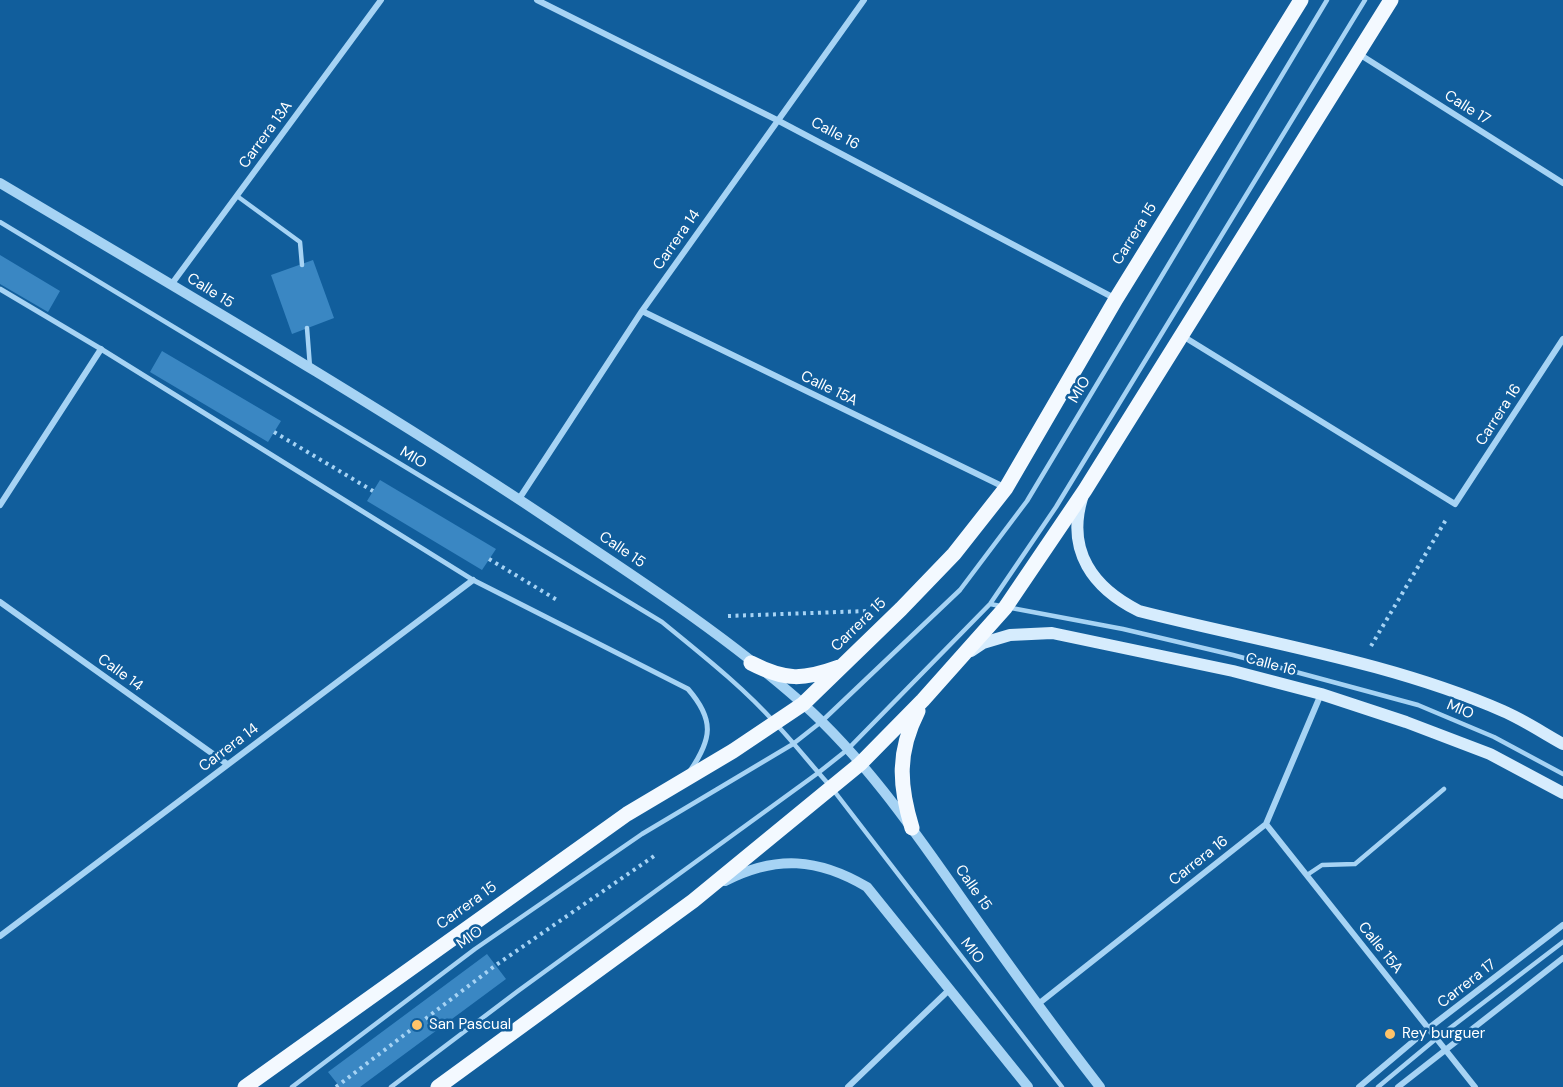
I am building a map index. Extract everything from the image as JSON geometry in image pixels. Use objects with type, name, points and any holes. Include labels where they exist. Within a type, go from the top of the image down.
[{"type":"main road","name":"Carrera 15","points":[[245,1087],[627,814],[683,782],[803,704],[901,609],[954,554],[1006,488],[1116,299],[1301,0]]},
{"type":"main road","points":[[438,1087],[706,891],[860,764],[923,700],[1005,608],[1084,490],[1179,334],[1391,0]]},
{"type":"main road","name":"Calle 16","points":[[1084,490],[1079,509],[1080,552],[1102,588],[1117,601],[1139,611],[1368,666],[1425,684],[1503,711],[1563,744]]},
{"type":"main road","name":"Calle 16","points":[[960,658],[983,643],[1010,635],[1052,633],[1233,671],[1321,694],[1490,754],[1563,793]]},
{"type":"main road","points":[[751,663],[787,677],[807,678],[842,666]]},
{"type":"main road","points":[[912,828],[903,796],[902,763],[908,729],[923,700]]},
{"type":"street","name":"Carrera 13A","points":[[171,285],[381,0]]},
{"type":"street","name":"Calle 16","points":[[537,0],[777,120],[1116,299]]},
{"type":"street","name":"Carrera 14","points":[[519,499],[642,311],[864,0]]},
{"type":"street","name":"Calle 17","points":[[1359,53],[1563,183]]},
{"type":"street","name":"Calle 15","points":[[0,183],[310,369],[519,499],[696,617],[803,704],[860,764],[912,828],[1037,1005],[1100,1087]]},
{"type":"street","points":[[0,289],[101,349],[473,580],[688,689],[700,703],[706,717],[708,734],[703,752],[683,782]]},
{"type":"street","name":"Calle 15A","points":[[642,311],[1006,488]]},
{"type":"street","points":[[1179,334],[1455,504]]},
{"type":"street","name":"Carrera 16","points":[[1455,504],[1563,339]]},
{"type":"street","points":[[0,505],[101,349]]},
{"type":"street","name":"Carrera 14","points":[[0,936],[473,580]]},
{"type":"street","name":"Calle 14","points":[[0,602],[227,764]]},
{"type":"street","name":"Carrera 16","points":[[1037,1005],[1266,824],[1321,694]]},
{"type":"street","name":"Calle 15A","points":[[1266,824],[1475,1087]]},
{"type":"street","points":[[706,891],[751,868],[780,863],[816,865],[849,876],[867,887],[1028,1087]]},
{"type":"street","name":"Carrera 17","points":[[1359,1087],[1429,1028],[1563,925]]},
{"type":"street","points":[[1398,1087],[1563,958]]},
{"type":"street","points":[[848,1087],[950,989]]},
{"type":"lane","name":"MIO","points":[[292,1087],[475,949],[632,840],[793,744],[821,722],[960,590],[1027,501],[1327,0]]},
{"type":"lane","points":[[391,1087],[847,750],[990,604],[1056,507],[1365,0]]},
{"type":"lane","points":[[237,196],[300,242],[302,265]]},
{"type":"lane","name":"MIO","points":[[0,222],[662,622],[725,675],[776,723],[831,787],[1062,1087]]},
{"type":"lane","points":[[307,328],[310,369]]},
{"type":"lane","name":"MIO","points":[[990,604],[1124,629],[1233,655],[1418,705],[1494,737],[1563,774]]},
{"type":"lane","points":[[1307,875],[1322,865],[1355,864],[1444,789]]},
{"type":"lane","points":[[1378,1087],[1437,1038],[1563,942]]},
{"type":"path","points":[[274,432],[373,491]]},
{"type":"path","points":[[1369,650],[1455,504]]},
{"type":"path","points":[[696,617],[901,609]]},
{"type":"path","points":[[336,1087],[496,965],[657,854]]},
{"type":"building","points":[[0,255],[60,291],[48,312],[0,284]]},
{"type":"building","points":[[313,260],[334,318],[292,334],[271,275]]},
{"type":"building","points":[[162,351],[281,421],[268,442],[150,372]]},
{"type":"building","points":[[380,480],[496,549],[482,570],[367,501]]},
{"type":"building","name":"San Pascual","points":[[487,954],[506,979],[360,1087],[340,1087],[328,1072]]},
{"type":"place","name":"San Pascual","points":[[417,1025]]},
{"type":"place","name":"Rey burguer","points":[[1390,1034]]}]
